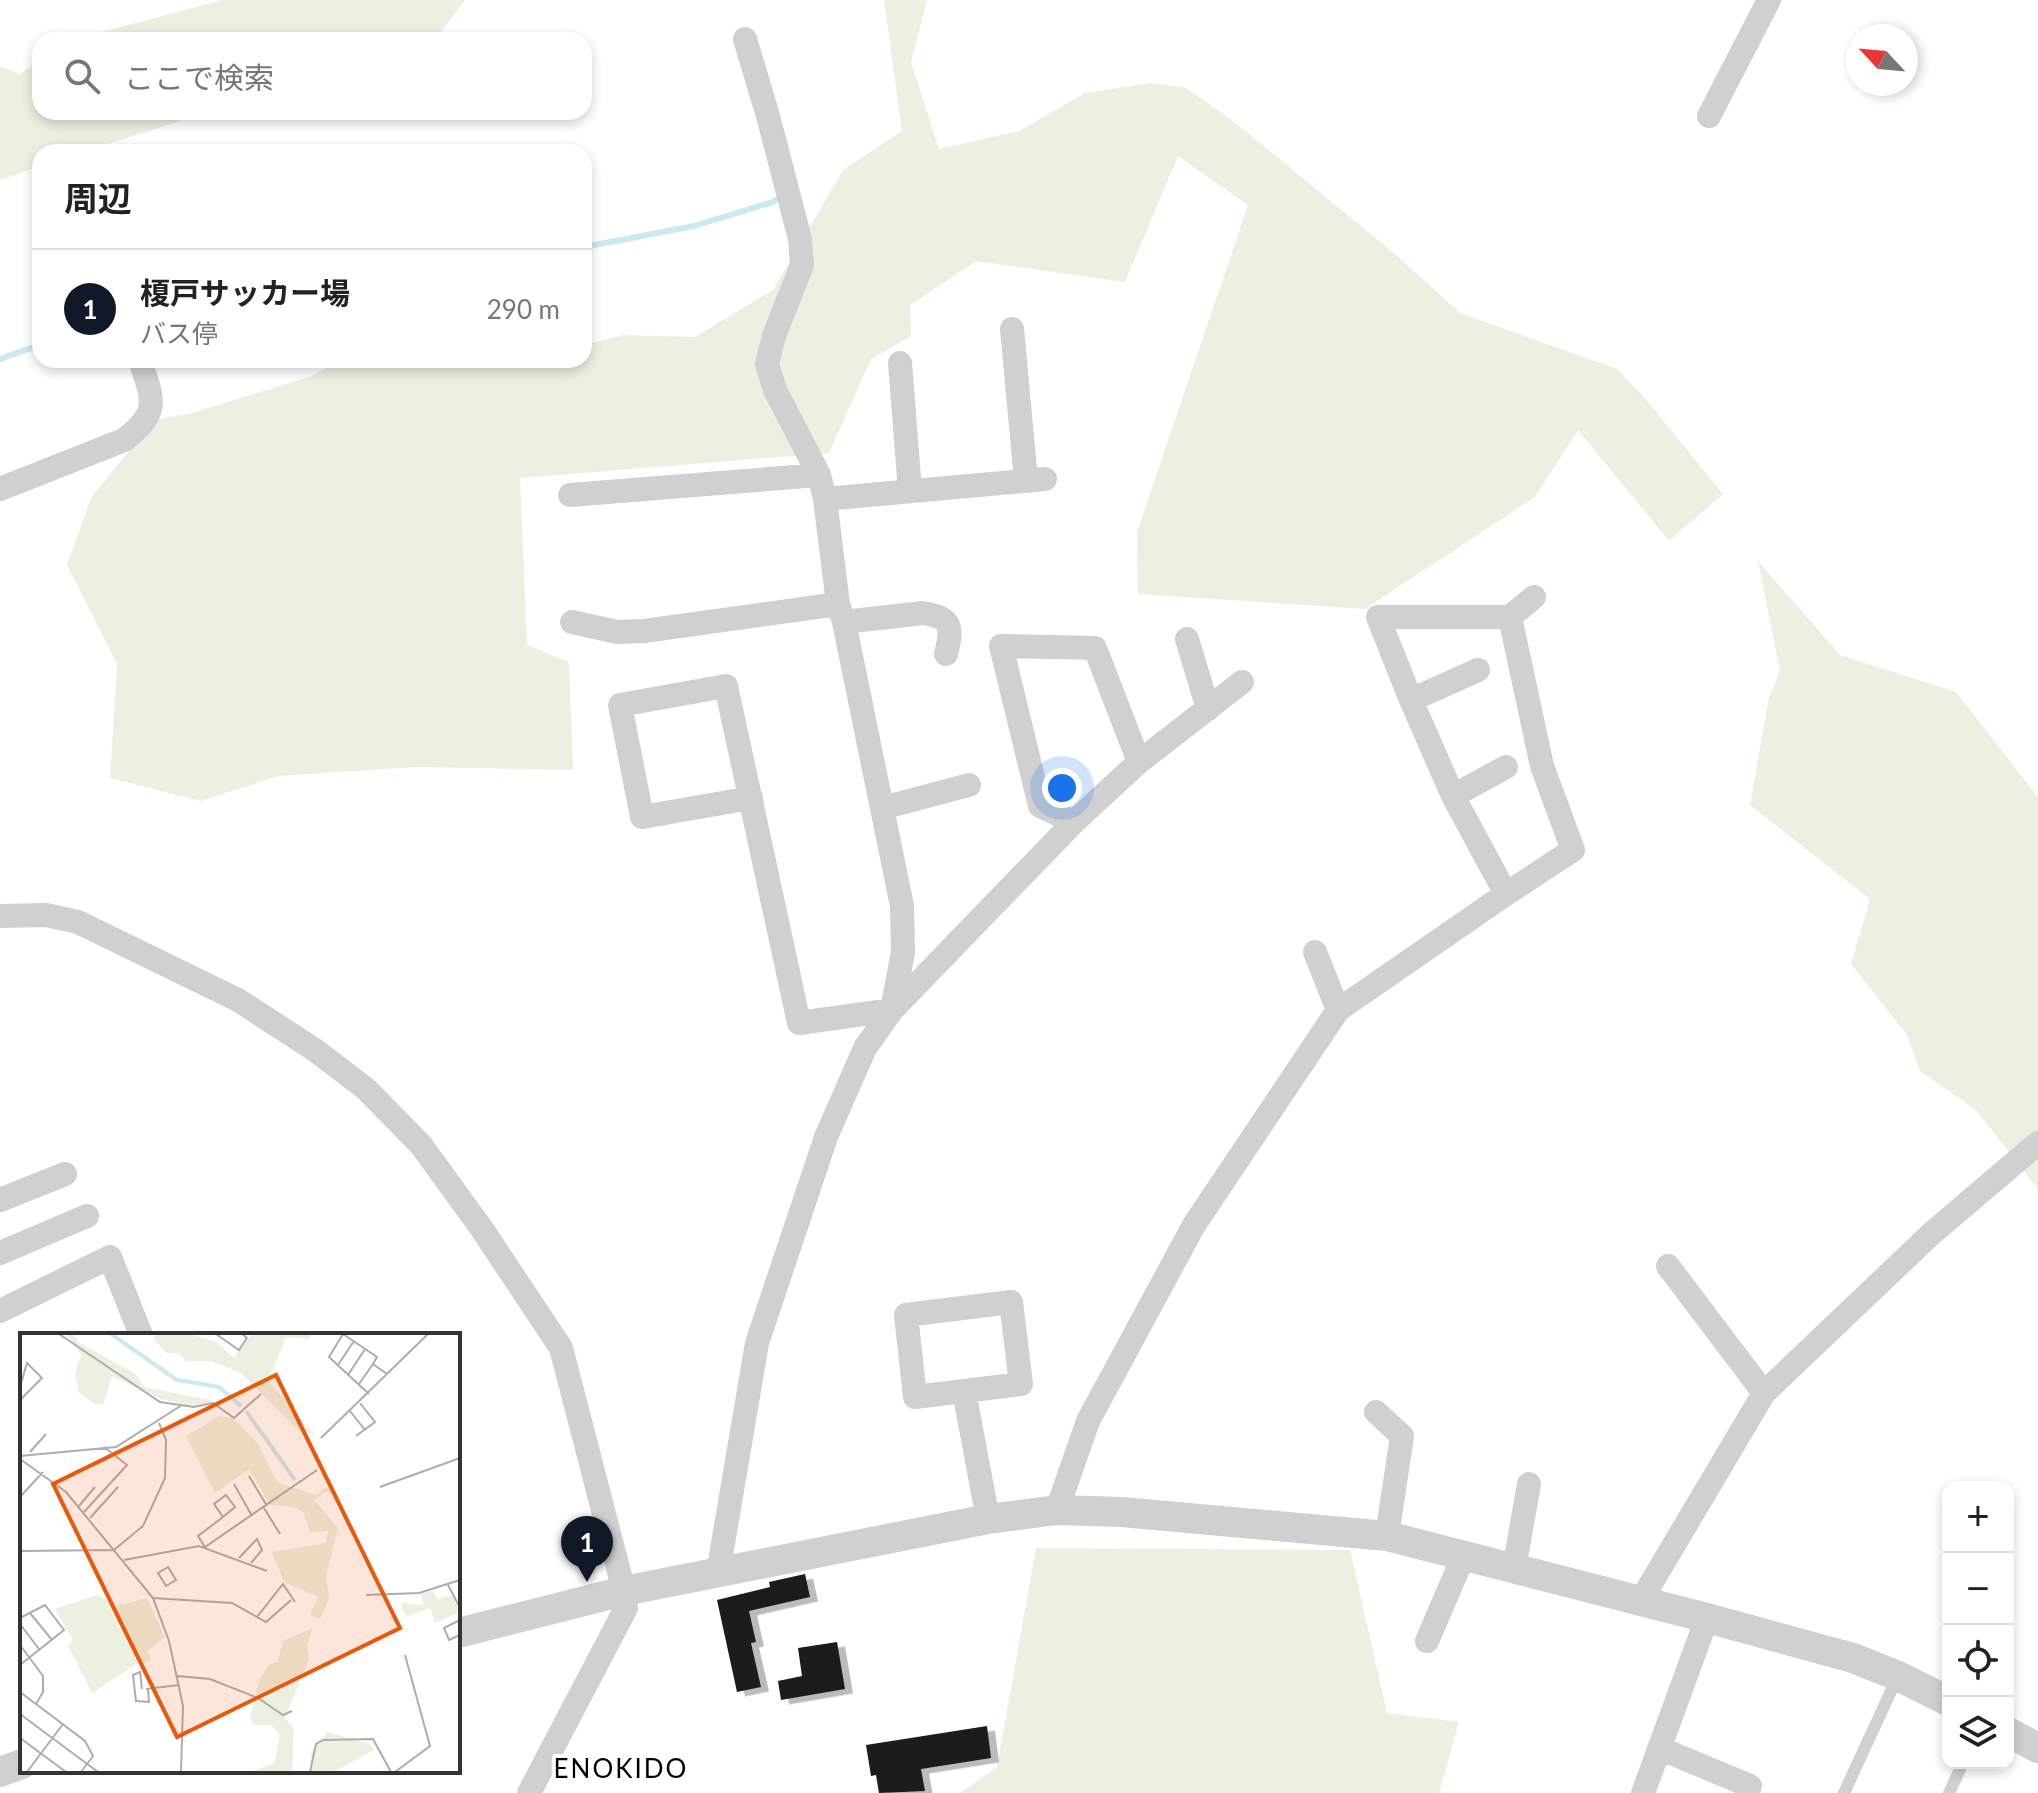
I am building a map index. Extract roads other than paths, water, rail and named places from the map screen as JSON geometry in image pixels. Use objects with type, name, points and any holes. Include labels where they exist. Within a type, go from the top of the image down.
[{"type":"street","points":[[1709,116],[1769,0]]},
{"type":"street","points":[[745,39],[800,239],[802,265],[774,336],[767,364],[775,390],[822,487],[841,613],[902,906],[903,952],[892,1010]]},
{"type":"street","points":[[570,495],[822,487],[910,491],[1035,480],[1012,329]]},
{"type":"street","points":[[900,363],[910,491]]},
{"type":"street","points":[[0,489],[124,440],[148,416],[152,397],[143,368]]},
{"type":"street","points":[[1506,894],[1453,796],[1378,617],[1510,617],[1534,597]]},
{"type":"street","points":[[572,622],[617,632],[841,613],[923,613],[946,621],[951,632],[946,654]]},
{"type":"street","points":[[1057,1510],[1088,1421],[1194,1225],[1338,1010],[1573,850],[1542,766],[1510,617]]},
{"type":"street","points":[[1187,639],[1208,709]]},
{"type":"street","points":[[1074,822],[1040,806],[1001,646],[1095,648],[1139,762]]},
{"type":"street","points":[[1411,700],[1478,670]]},
{"type":"street","points":[[718,1573],[757,1343],[826,1137],[865,1048],[892,1010],[1074,822],[1139,762],[1242,682]]},
{"type":"street","points":[[751,798],[642,817],[620,705],[726,686],[751,798],[799,1023],[892,1010]]},
{"type":"street","points":[[1453,796],[1506,767]]},
{"type":"street","points":[[882,808],[969,785]]},
{"type":"street","points":[[0,916],[46,915],[78,922],[238,1000],[315,1050],[366,1089],[421,1145],[482,1229],[561,1348],[626,1608],[529,1793]]},
{"type":"street","points":[[1315,952],[1338,1010]]},
{"type":"street","points":[[1640,1602],[1764,1393],[1931,1234],[2038,1143]]},
{"type":"street","points":[[0,1200],[65,1174]]},
{"type":"street","points":[[0,1253],[87,1216]]},
{"type":"street","points":[[0,1311],[110,1257],[140,1333]]},
{"type":"street","points":[[1668,1266],[1764,1393]]},
{"type":"street","points":[[1011,1302],[1021,1384],[964,1391],[915,1397],[906,1315],[1011,1302]]},
{"type":"street","points":[[964,1391],[988,1519]]},
{"type":"street","points":[[1376,1412],[1402,1436],[1387,1536]]},
{"type":"street","points":[[1514,1569],[1529,1484]]},
{"type":"street","points":[[460,1632],[624,1591],[988,1519],[1057,1510],[1122,1512],[1387,1536],[1853,1658],[1942,1698]]},
{"type":"street","points":[[1427,1641],[1464,1555]]},
{"type":"street","points":[[1643,1793],[1707,1618]]},
{"type":"street","points":[[2014,1735],[2038,1748]]},
{"type":"street","points":[[1659,1748],[1750,1786]]},
{"type":"street","points":[[0,1772],[20,1765]]},
{"type":"lane","points":[[1844,1793],[1898,1676]]},
{"type":"lane","points":[[1949,1793],[1960,1769]]},
{"type":"waterway","points":[[592,245],[694,226],[779,198]]},
{"type":"waterway","points":[[0,359],[32,348]]},
{"type":"place","name":"榎戸サッカー場","points":[[587,1582]]},
{"type":"district","name":"ENOKIDO","points":[[621,1768]]}]
